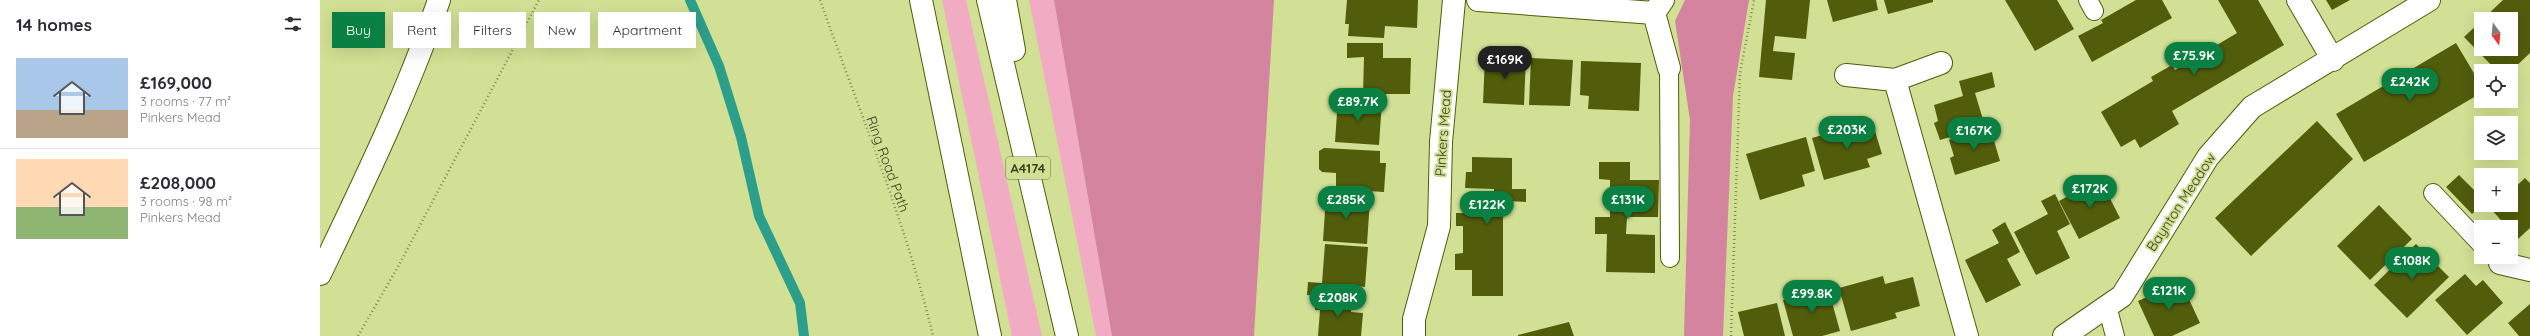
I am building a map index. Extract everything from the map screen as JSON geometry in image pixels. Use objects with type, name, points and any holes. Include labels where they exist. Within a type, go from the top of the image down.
[{"type":"main road","points":[[320,274],[420,56],[439,0]]},
{"type":"main road","points":[[921,0],[990,336]]},
{"type":"main road","name":"A4174","points":[[988,0],[1066,331]]},
{"type":"main road","points":[[1005,0],[1066,331]]},
{"type":"main road","name":"Pinkers Mead","points":[[1414,336],[1414,320],[1439,226],[1441,142],[1454,0]]},
{"type":"main road","points":[[1478,0],[1659,7],[1669,68]]},
{"type":"main road","points":[[2298,0],[2333,60]]},
{"type":"main road","name":"Baynton Meadow","points":[[2064,336],[2122,296],[2208,157],[2252,107],[2333,60],[2429,0]]},
{"type":"main road","points":[[1846,75],[1895,80],[1941,63]]},
{"type":"main road","points":[[1895,80],[1967,336]]},
{"type":"main road","points":[[2510,264],[2530,270]]},
{"type":"lane","points":[[1669,68],[1670,258]]},
{"type":"lane","points":[[2434,193],[2474,236]]},
{"type":"lane","points":[[2107,306],[2115,336]]},
{"type":"path","points":[[358,336],[399,265],[539,0]]},
{"type":"path","name":"Ring Road Path","points":[[820,0],[922,289],[933,336]]},
{"type":"path","points":[[1731,336],[1740,73],[1754,0]]},
{"type":"shaded area","points":[[942,0],[966,0],[1042,336],[1012,336]]},
{"type":"shaded area","points":[[1029,0],[1054,0],[1112,336],[1096,336]]},
{"type":"shaded area","points":[[1054,0],[1274,0],[1254,336],[1112,336]]},
{"type":"shaded area","points":[[1685,0],[1749,0],[1733,96],[1723,336],[1684,336],[1690,120],[1675,21]]},
{"type":"building","points":[[1347,0],[1418,0],[1417,28],[1385,26],[1384,38],[1348,36],[1349,24],[1345,24]]},
{"type":"building","points":[[1766,0],[1810,0],[1806,39],[1775,36],[1773,51],[1795,53],[1792,80],[1759,77]]},
{"type":"building","points":[[1827,0],[1876,0],[1878,10],[1833,22]]},
{"type":"building","points":[[1884,0],[1933,0],[1933,2],[1888,14]]},
{"type":"building","points":[[2005,0],[2057,0],[2074,29],[2035,51]]},
{"type":"building","points":[[2136,0],[2162,0],[2172,18],[2092,62],[2078,36],[2103,23],[2101,20]]},
{"type":"building","points":[[2218,0],[2258,0],[2284,45],[2172,111],[2179,124],[2140,148],[2135,139],[2121,147],[2101,112],[2153,81],[2151,77],[2172,65],[2175,70],[2237,33]]},
{"type":"building","points":[[2326,0],[2350,0],[2332,10]]},
{"type":"building","points":[[2503,0],[2530,0],[2530,53],[2518,64],[2490,64],[2482,56],[2518,56],[2518,12],[2490,12]]},
{"type":"building","points":[[2474,28],[2474,47],[2464,37]]},
{"type":"building","points":[[1347,43],[1383,43],[1383,58],[1411,58],[1410,94],[1363,94],[1364,57],[1347,58]]},
{"type":"building","points":[[2456,43],[2474,73],[2474,97],[2364,162],[2336,114]]},
{"type":"building","points":[[1485,56],[1526,57],[1524,105],[1483,103]]},
{"type":"building","points":[[1531,58],[1573,60],[1570,106],[1529,105]]},
{"type":"building","points":[[1581,61],[1641,63],[1639,111],[1588,109],[1589,96],[1580,95]]},
{"type":"building","points":[[1992,72],[1995,87],[1975,93],[1985,126],[1940,140],[1934,123],[1938,121],[1934,105],[1963,96],[1959,81]]},
{"type":"building","points":[[1338,98],[1382,101],[1379,145],[1335,142]]},
{"type":"building","points":[[1872,121],[1882,154],[1867,159],[1870,167],[1824,180],[1812,138]]},
{"type":"building","points":[[2317,121],[2353,159],[2251,256],[2215,218]]},
{"type":"building","points":[[1990,127],[2000,161],[1955,175],[1950,158],[1954,156],[1949,140]]},
{"type":"building","points":[[1806,137],[1815,171],[1802,175],[1805,186],[1760,200],[1746,154]]},
{"type":"building","points":[[1324,148],[1380,151],[1380,163],[1386,163],[1384,192],[1336,189],[1336,173],[1322,172],[1319,169],[1319,151]]},
{"type":"building","points":[[1472,157],[1512,158],[1512,189],[1526,189],[1526,202],[1509,201],[1509,213],[1503,213],[1503,296],[1472,296],[1472,270],[1455,270],[1455,254],[1463,253],[1463,226],[1456,226],[1456,213],[1475,213],[1475,201],[1494,201],[1494,189],[1465,188],[1466,172],[1472,172]]},
{"type":"building","points":[[1599,162],[1630,162],[1630,180],[1659,180],[1658,217],[1627,217],[1626,234],[1655,235],[1655,273],[1606,272],[1607,234],[1595,234],[1595,217],[1610,217],[1610,180],[1599,179]]},
{"type":"building","points":[[2459,175],[2474,190],[2474,212],[2472,214],[2446,187]]},
{"type":"building","points":[[2525,178],[2530,183],[2530,228],[2518,239],[2518,220],[2501,220],[2494,212],[2518,212],[2518,184]]},
{"type":"building","points":[[2100,179],[2120,218],[2079,239],[2059,201]]},
{"type":"building","points":[[2055,194],[2070,224],[2057,231],[2070,258],[2036,275],[2014,232],[2048,214],[2041,201]]},
{"type":"building","points":[[1326,196],[1370,200],[1367,244],[1323,241]]},
{"type":"building","points":[[2379,205],[2412,239],[2370,280],[2337,246]]},
{"type":"building","points":[[2005,222],[2020,252],[2007,259],[2021,285],[1986,303],[1965,260],[1999,243],[1992,230]]},
{"type":"building","points":[[1325,244],[1368,247],[1365,287],[1342,284],[1342,297],[1307,295],[1308,282],[1322,283]]},
{"type":"building","points":[[2416,244],[2449,277],[2407,318],[2374,285]]},
{"type":"building","points":[[2465,274],[2476,286],[2483,280],[2503,303],[2467,335],[2435,300]]},
{"type":"building","points":[[1883,276],[1885,284],[1913,277],[1920,306],[1895,313],[1897,318],[1851,331],[1839,288]]},
{"type":"building","points":[[2181,282],[2200,323],[2172,336],[2154,336],[2138,301]]},
{"type":"building","points":[[1828,288],[1840,331],[1822,336],[1793,336],[1783,300]]},
{"type":"building","points":[[1315,298],[1352,301],[1351,312],[1363,313],[1361,336],[1318,336],[1320,310],[1315,310]]},
{"type":"building","points":[[1777,303],[1785,336],[1744,336],[1738,312]]},
{"type":"building","points":[[2530,304],[2530,336],[2519,336],[2508,323]]},
{"type":"building","points":[[1569,322],[1574,336],[1518,336],[1518,335]]},
{"type":"waterway","points":[[690,0],[719,66],[741,137],[759,216],[800,303],[804,336]]}]
